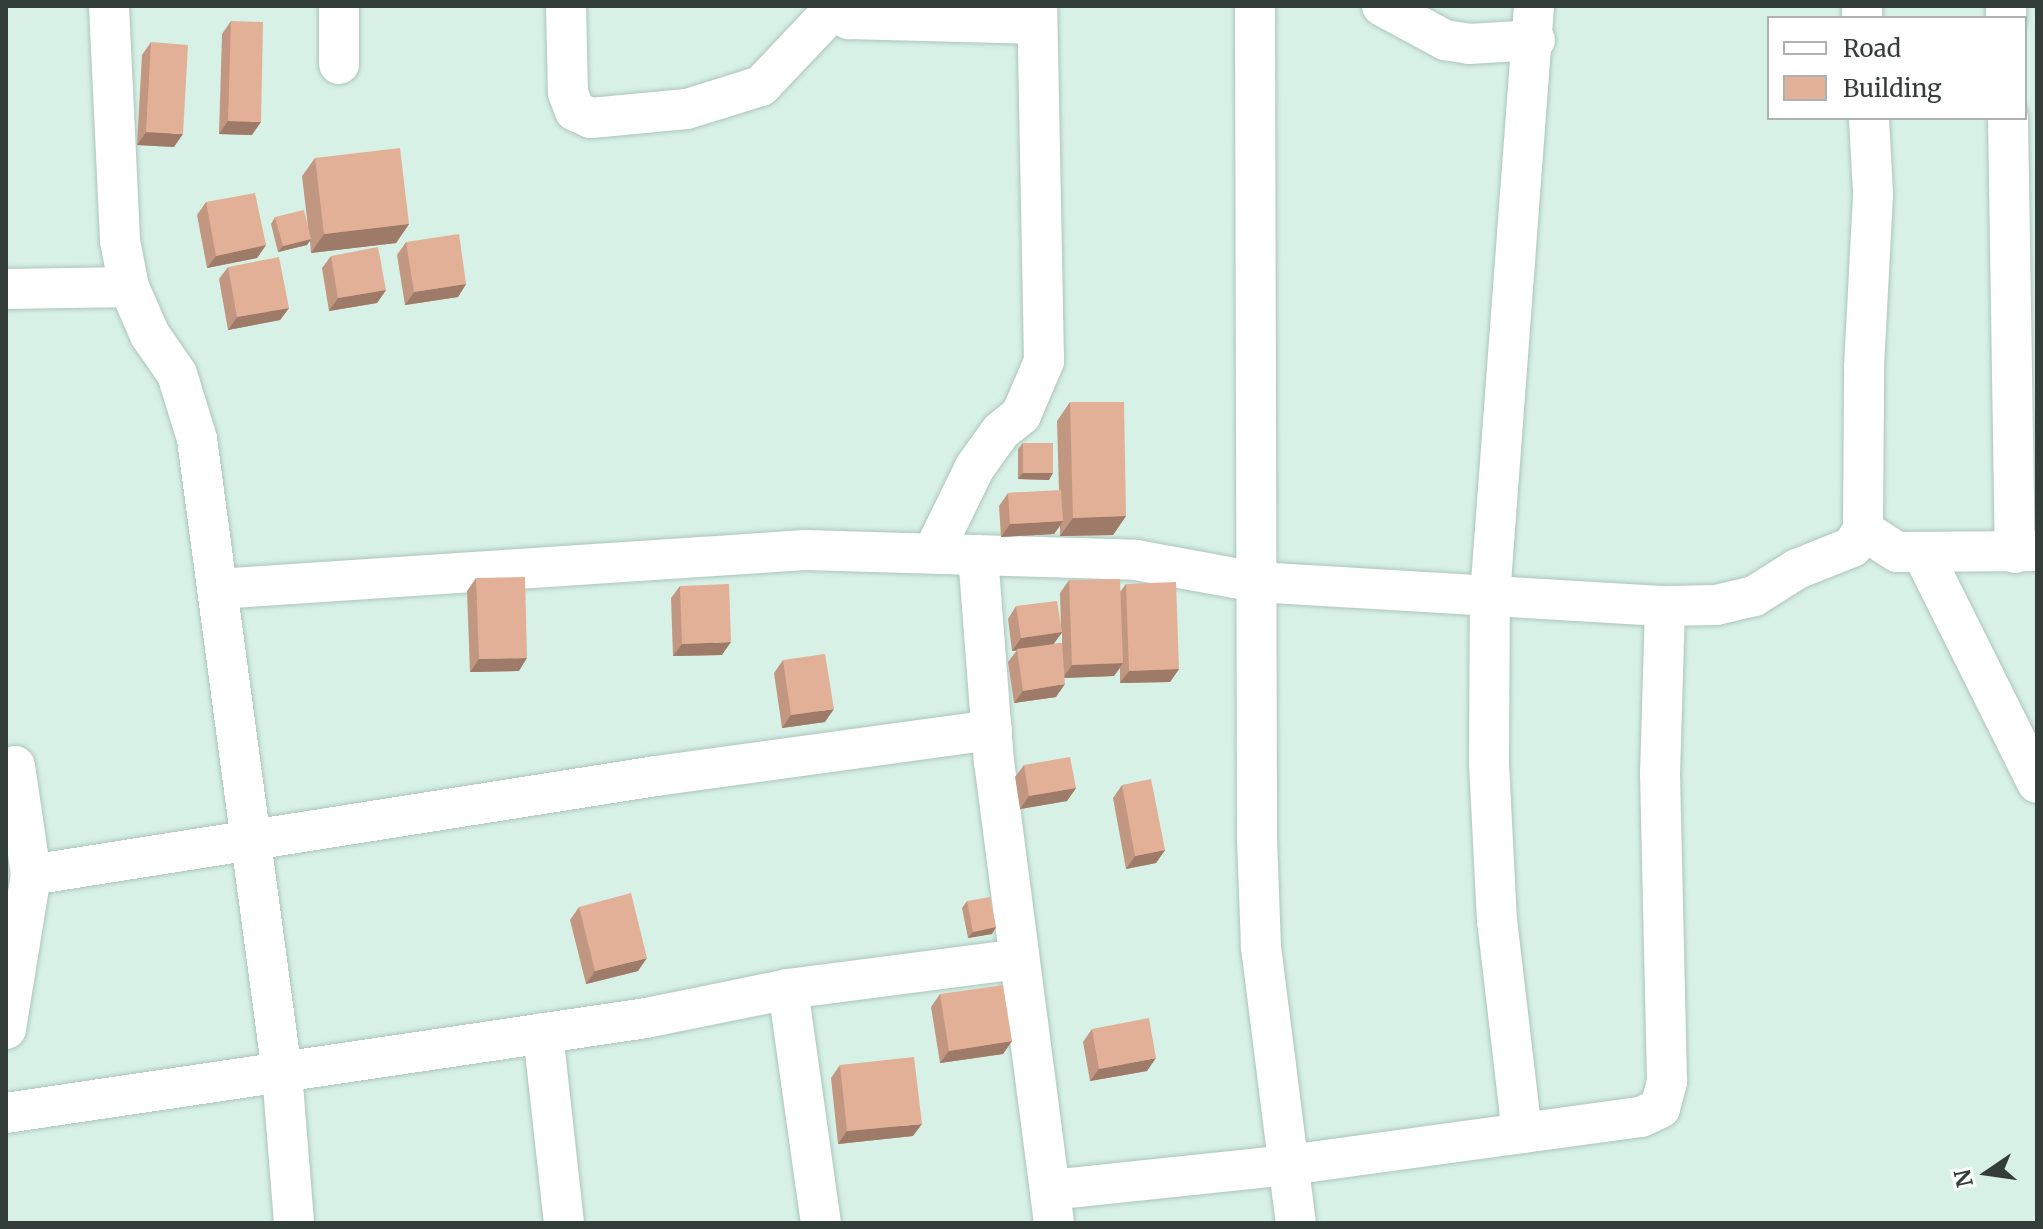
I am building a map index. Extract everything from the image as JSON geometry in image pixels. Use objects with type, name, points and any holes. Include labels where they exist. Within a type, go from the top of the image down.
[{"type":"street","points":[[109,6],[120,241],[129,287],[150,335],[177,374],[197,439],[282,1073],[294,1223]]},
{"type":"street","points":[[339,6],[339,64]]},
{"type":"street","points":[[566,6],[568,93],[575,111],[591,118],[687,109],[761,86],[830,9],[849,19],[1037,15],[1044,361],[1021,415],[1001,431],[975,467],[933,553]]},
{"type":"street","points":[[1255,6],[1256,582],[1261,947],[1296,1223]]},
{"type":"street","points":[[1382,6],[1445,40],[1534,23],[1516,208],[1490,596],[1489,763],[1497,921],[1522,1133]]},
{"type":"street","points":[[217,589],[681,555],[805,550],[1136,560],[1256,582],[1665,606],[1716,605],[1754,596],[1797,569],[1852,547],[1863,530],[1864,367],[1873,193],[1869,120]]},
{"type":"street","points":[[1863,530],[1897,552],[2026,552],[2008,120]]},
{"type":"street","points":[[6,289],[129,287]]},
{"type":"street","points":[[1922,552],[2037,783]]},
{"type":"street","points":[[978,555],[992,730],[1052,1207],[1289,1165],[1641,1117],[1660,1108],[1667,1081],[1660,775],[1665,606]]},
{"type":"street","points":[[31,875],[656,776],[992,730]]},
{"type":"street","points":[[6,1029],[31,875],[15,766]]},
{"type":"street","points":[[6,1113],[543,1033],[788,989],[1019,959]]},
{"type":"street","points":[[788,989],[821,1223]]},
{"type":"street","points":[[543,1033],[564,1223]]},
{"type":"building","points":[[231,21],[263,22],[261,122],[228,121]]},
{"type":"building","points":[[151,42],[188,45],[183,134],[146,132]]},
{"type":"building","points":[[400,148],[409,224],[324,234],[315,158]]},
{"type":"building","points":[[255,193],[266,245],[216,256],[206,202]]},
{"type":"building","points":[[304,210],[311,239],[283,246],[275,217]]},
{"type":"building","points":[[459,234],[466,284],[414,292],[406,242]]},
{"type":"building","points":[[378,247],[386,290],[338,298],[331,256]]},
{"type":"building","points":[[279,257],[289,308],[237,317],[228,267]]},
{"type":"building","points":[[1070,402],[1124,402],[1126,516],[1073,518]]},
{"type":"building","points":[[1023,443],[1053,443],[1053,473],[1023,473]]},
{"type":"building","points":[[1061,490],[1063,521],[1010,524],[1008,493]]},
{"type":"building","points":[[525,577],[527,658],[479,659],[476,578]]},
{"type":"building","points":[[1120,579],[1123,663],[1072,665],[1069,580]]},
{"type":"building","points":[[1176,582],[1179,669],[1129,671],[1126,584]]},
{"type":"building","points":[[729,584],[731,642],[682,644],[680,586]]},
{"type":"building","points":[[1057,601],[1062,632],[1021,638],[1016,606]]},
{"type":"building","points":[[1062,643],[1065,684],[1023,691],[1017,649]]},
{"type":"building","points":[[825,654],[834,709],[791,715],[783,660]]},
{"type":"building","points":[[1070,757],[1076,788],[1029,796],[1024,765]]},
{"type":"building","points":[[1151,779],[1165,850],[1135,856],[1122,785]]},
{"type":"building","points":[[631,893],[647,958],[595,971],[579,907]]},
{"type":"building","points":[[990,897],[996,927],[973,932],[967,901]]},
{"type":"building","points":[[1003,985],[1012,1041],[949,1051],[940,994]]},
{"type":"building","points":[[1149,1018],[1156,1058],[1099,1069],[1092,1029]]},
{"type":"building","points":[[914,1057],[922,1124],[847,1131],[840,1065]]}]
